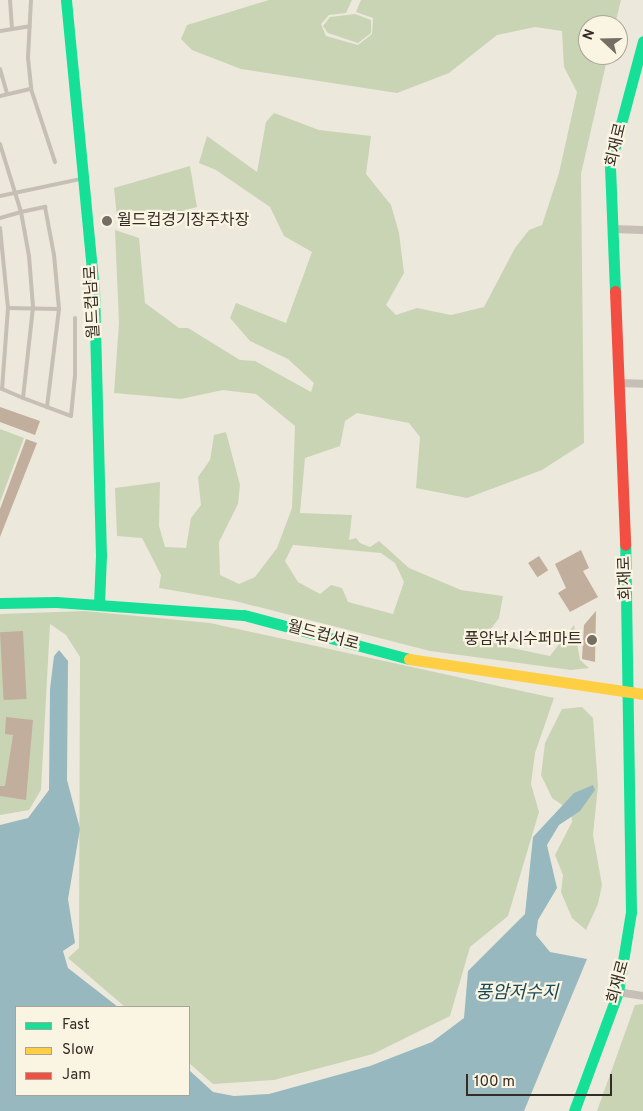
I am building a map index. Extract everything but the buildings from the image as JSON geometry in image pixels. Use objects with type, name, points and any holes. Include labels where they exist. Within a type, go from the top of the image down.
[{"type":"street","name":"월드컵남로","points":[[66,0],[85,179],[94,289],[101,556],[99,605]]},
{"type":"street","name":"회재로","points":[[574,1111],[618,992],[632,912],[626,694],[627,598],[610,165],[639,76],[643,41]]},
{"type":"street","points":[[612,229],[643,230]]},
{"type":"street","points":[[619,383],[643,384]]},
{"type":"street","name":"월드컵서로","points":[[0,603],[56,602],[244,615],[427,664],[626,694],[643,694]]},
{"type":"street","points":[[618,992],[643,996]]},
{"type":"lane","points":[[10,0],[12,29]]},
{"type":"lane","points":[[31,0],[31,89],[55,162]]},
{"type":"lane","points":[[0,31],[30,26]]},
{"type":"lane","points":[[0,69],[7,94]]},
{"type":"lane","points":[[0,96],[31,89]]},
{"type":"lane","points":[[0,144],[21,212],[29,256],[33,307],[23,398]]},
{"type":"lane","points":[[0,196],[85,179]]},
{"type":"lane","points":[[0,218],[45,207],[54,255],[59,308],[47,407]]},
{"type":"lane","points":[[0,228],[8,308],[1,388],[71,416],[75,375],[75,318]]},
{"type":"lane","points":[[8,308],[59,308]]},
{"type":"green space","points":[[269,0],[352,0],[346,13],[329,15],[321,24],[326,36],[358,45],[372,34],[373,18],[356,12],[361,0],[621,0],[617,15],[578,15],[578,65],[606,65],[581,174],[584,443],[542,470],[467,498],[416,488],[420,437],[409,423],[357,413],[345,421],[340,446],[305,458],[300,513],[352,515],[349,540],[356,538],[360,543],[370,547],[379,541],[409,568],[461,590],[503,596],[499,618],[485,637],[502,646],[550,656],[574,625],[580,660],[589,668],[571,670],[430,651],[235,601],[159,588],[161,575],[142,538],[117,536],[115,488],[160,482],[159,526],[165,547],[186,548],[191,518],[201,505],[198,477],[210,460],[214,435],[226,432],[240,485],[238,504],[219,542],[220,575],[239,584],[255,577],[277,548],[292,508],[295,426],[256,394],[223,390],[181,399],[114,393],[119,323],[115,230],[139,238],[145,303],[179,328],[188,328],[240,360],[255,361],[311,392],[314,383],[288,359],[250,341],[230,318],[236,303],[286,323],[312,252],[284,236],[270,207],[216,170],[199,163],[207,136],[257,172],[266,122],[274,113],[319,130],[371,136],[366,174],[391,205],[399,233],[404,273],[386,305],[396,315],[417,308],[451,315],[484,307],[515,248],[529,230],[542,225],[559,173],[577,92],[564,67],[562,31],[535,27],[497,35],[449,73],[397,93],[241,69],[192,50],[181,39],[187,25]],"holes":[[[293,545],[381,553],[395,563],[404,582],[393,614],[348,602],[342,588],[331,585],[320,594],[298,582],[285,561]]]},
{"type":"green space","points":[[355,14],[371,20],[371,33],[358,43],[328,33],[323,26],[330,17]]},
{"type":"green space","points":[[190,166],[197,207],[149,220],[117,217],[114,188]]},
{"type":"green space","points":[[0,429],[24,438],[0,502]]},
{"type":"green space","points":[[85,611],[210,623],[554,698],[535,753],[531,784],[539,812],[508,916],[470,947],[450,1016],[373,1054],[274,1080],[213,1084],[190,1064],[190,1006],[124,1006],[68,958],[79,948],[80,657],[66,635],[50,624],[41,790],[29,810],[0,815],[0,614]]},
{"type":"green space","points":[[582,707],[593,718],[598,786],[593,835],[602,885],[598,904],[586,930],[572,918],[561,892],[563,875],[555,855],[572,822],[571,811],[552,798],[541,775],[545,743],[562,709]]},
{"type":"green space","points":[[643,1004],[643,1111],[597,1111],[635,1005]]},
{"type":"water","name":"풍암저수지","points":[[59,650],[68,661],[67,780],[80,829],[68,899],[75,943],[63,951],[68,968],[117,1006],[15,1006],[15,1096],[190,1096],[190,1071],[213,1092],[234,1096],[269,1094],[370,1066],[432,1042],[464,1018],[468,971],[525,914],[533,837],[574,793],[593,785],[595,790],[580,811],[559,825],[547,845],[557,888],[538,920],[536,935],[550,952],[587,959],[524,1111],[0,1111],[0,825],[28,818],[49,790],[50,689],[54,656]]},
{"type":"traffic: fast","points":[[66,0],[94,289],[101,555],[99,605]]},
{"type":"traffic: fast","points":[[615,291],[610,165],[643,41]]},
{"type":"traffic: fast","points":[[574,1111],[618,992],[631,912],[625,545]]},
{"type":"traffic: fast","points":[[0,603],[56,602],[244,615],[409,659]]},
{"type":"traffic: slow","points":[[409,659],[643,694]]},
{"type":"traffic: jam","points":[[615,291],[625,545]]},
{"type":"place","name":"월드컵경기장주차장","points":[[107,221]]},
{"type":"place","name":"풍암낚시수퍼마트","points":[[592,640]]}]
